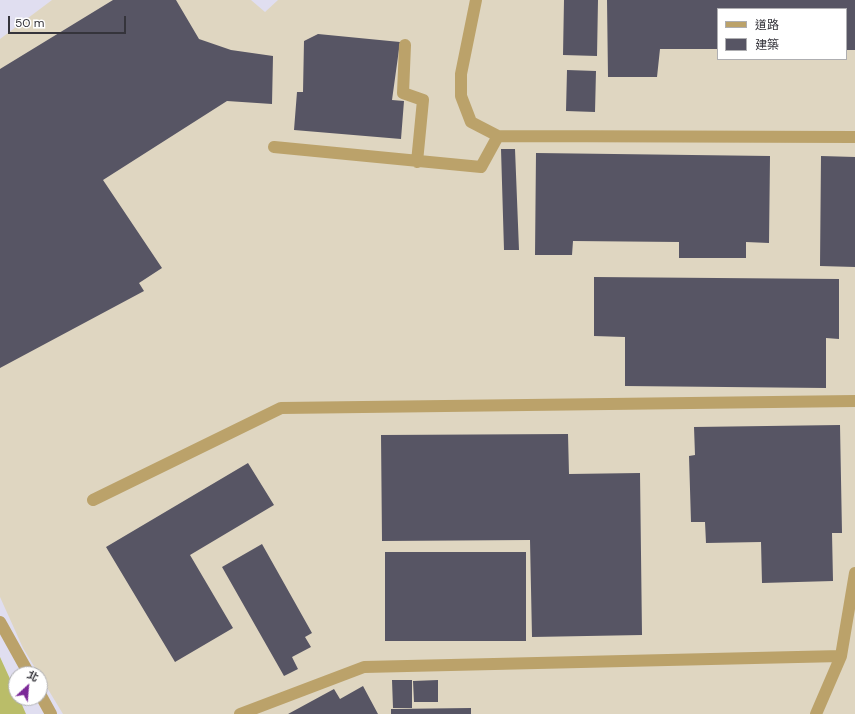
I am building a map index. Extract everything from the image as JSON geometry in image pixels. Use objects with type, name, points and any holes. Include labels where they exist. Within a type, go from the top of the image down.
[{"type":"street","points":[[476,0],[461,74],[461,96],[471,122],[498,136],[855,137]]},
{"type":"street","points":[[405,45],[403,93],[423,100],[417,162]]},
{"type":"street","points":[[274,147],[481,167],[498,136]]},
{"type":"street","points":[[93,500],[281,408],[855,401]]},
{"type":"street","points":[[816,714],[841,656],[855,573]]},
{"type":"street","points":[[0,622],[25,666]]},
{"type":"street","points":[[240,714],[364,667],[841,656]]},
{"type":"shaded area","points":[[52,0],[251,0],[265,12],[278,0],[855,0],[855,714],[63,714],[48,689],[48,666],[34,666],[23,648],[0,597],[0,39]]},
{"type":"green space","points":[[0,657],[8,674],[8,706],[22,706],[26,714],[0,714]]},
{"type":"building","points":[[113,0],[176,0],[199,39],[231,50],[273,56],[272,104],[227,101],[103,180],[162,268],[139,283],[144,291],[0,368],[0,69]]},
{"type":"building","points":[[564,0],[598,0],[597,56],[563,55]]},
{"type":"building","points":[[607,0],[855,0],[855,50],[847,50],[847,8],[717,8],[717,49],[660,49],[657,77],[608,77]]},
{"type":"building","points":[[318,34],[400,42],[392,100],[404,101],[401,139],[294,130],[297,92],[303,92],[304,41]]},
{"type":"building","points":[[567,70],[596,71],[595,112],[566,111]]},
{"type":"building","points":[[501,149],[515,149],[519,250],[504,250]]},
{"type":"building","points":[[536,153],[770,156],[769,243],[746,242],[746,258],[679,258],[679,242],[573,241],[572,255],[535,255]]},
{"type":"building","points":[[821,156],[855,157],[855,267],[820,266]]},
{"type":"building","points":[[594,277],[839,279],[839,339],[826,338],[826,388],[625,386],[625,337],[594,336]]},
{"type":"building","points":[[840,425],[842,533],[832,533],[833,581],[762,583],[761,542],[706,543],[705,522],[691,522],[689,456],[695,455],[694,427]]},
{"type":"building","points":[[568,434],[569,474],[640,473],[642,635],[532,637],[530,540],[382,541],[381,435]]},
{"type":"building","points":[[248,463],[274,505],[190,555],[233,628],[175,662],[106,547]]},
{"type":"building","points":[[262,544],[312,633],[305,637],[311,647],[292,657],[298,669],[284,676],[222,567]]},
{"type":"building","points":[[385,552],[526,552],[526,641],[385,641]]},
{"type":"building","points":[[392,680],[412,680],[412,708],[393,708]]},
{"type":"building","points":[[438,680],[438,702],[414,702],[413,681]]},
{"type":"building","points":[[363,686],[378,714],[288,714],[334,689],[340,699]]},
{"type":"building","points":[[471,708],[471,714],[391,714],[391,709]]}]
